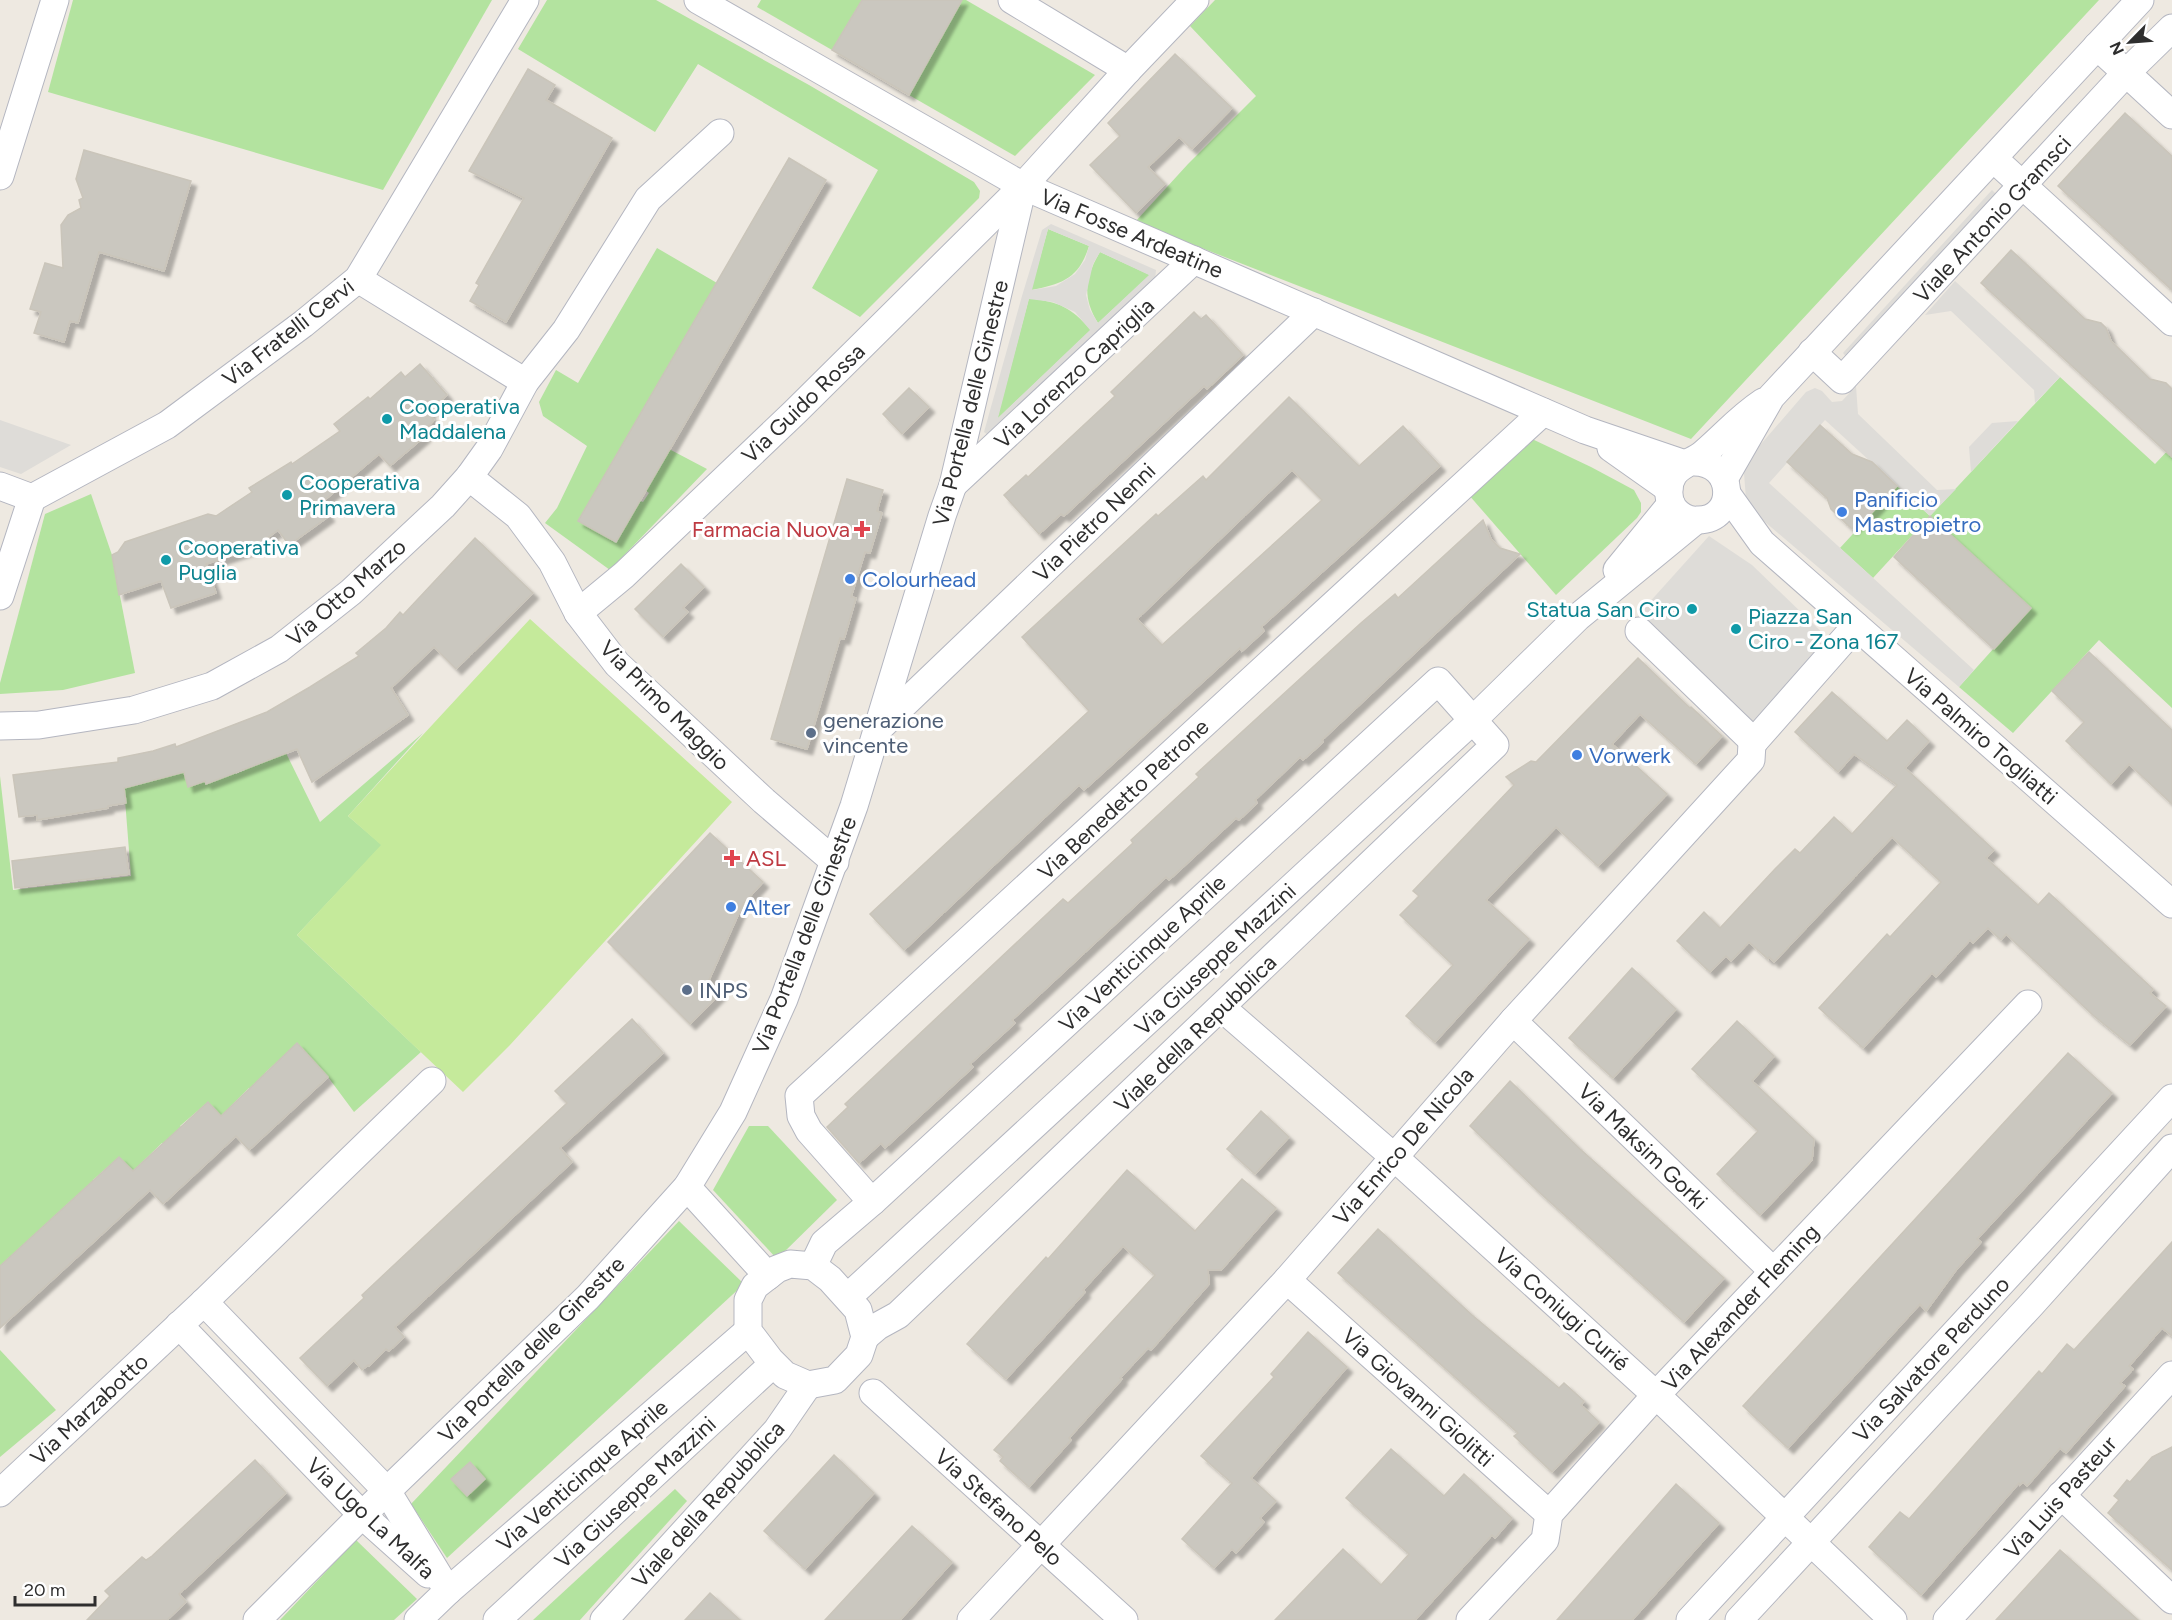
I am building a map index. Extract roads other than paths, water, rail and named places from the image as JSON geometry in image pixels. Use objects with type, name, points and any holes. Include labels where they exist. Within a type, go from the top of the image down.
[{"type":"street","points":[[0,176],[55,0]]},
{"type":"street","name":"Via Fratelli Cervi","points":[[32,498],[167,425],[303,324],[358,279],[525,0]]},
{"type":"street","name":"Via Fosse Ardeatine","points":[[698,0],[1023,186],[1585,430]]},
{"type":"street","points":[[1012,0],[1128,70]]},
{"type":"street","name":"Via Guido Rossa","points":[[578,613],[624,575],[795,412],[1023,186],[1195,0]]},
{"type":"street","name":"Viale Antonio Gramsci","points":[[1689,463],[1736,421],[1771,397],[1995,159],[2140,0]]},
{"type":"street","name":"Viale Antonio Gramsci","points":[[1812,352],[1842,381],[2172,28]]},
{"type":"street","points":[[2097,46],[2172,115]]},
{"type":"street","name":"Via Otto Marzo","points":[[0,726],[39,725],[134,710],[212,686],[279,649],[351,592],[443,506],[470,477],[489,449],[525,382],[566,330],[648,199],[720,133]]},
{"type":"street","points":[[1995,159],[2172,322]]},
{"type":"street","name":"Via Portella delle Ginestre","points":[[256,1620],[588,1297],[687,1187],[733,1112],[784,999],[854,806],[953,485],[1023,186]]},
{"type":"street","name":"Via Lorenzo Capriglia","points":[[953,485],[1194,260]]},
{"type":"street","points":[[358,279],[525,382]]},
{"type":"street","name":"Via Pietro Nenni","points":[[875,733],[1314,312]]},
{"type":"street","name":"Viale Antonio Gramsci","points":[[1726,486],[1771,397]]},
{"type":"street","name":"Via Benedetto Petrone","points":[[872,1202],[808,1131],[801,1116],[799,1096],[1542,412]]},
{"type":"street","points":[[1585,430],[1689,463],[1710,464],[1719,471],[1726,486],[1725,504],[1719,512],[1703,519],[1681,515],[1670,496],[1585,430]]},
{"type":"street","points":[[1670,496],[1674,474],[1689,463]]},
{"type":"street","name":"Via Primo Maggio","points":[[470,477],[518,516],[552,562],[578,613],[617,664],[764,801],[835,862]]},
{"type":"street","points":[[0,486],[32,498],[0,596]]},
{"type":"street","name":"Via Palmiro Togliatti","points":[[1726,486],[1762,543],[2172,904]]},
{"type":"street","name":"Via Giuseppe Mazzini","points":[[1578,617],[1670,496]]},
{"type":"street","name":"Via Palmiro Togliatti","points":[[1703,519],[1762,543]]},
{"type":"street","name":"Via Giuseppe Mazzini","points":[[848,1298],[1473,720],[1578,617],[1703,519]]},
{"type":"street","name":"Via Enrico De Nicola","points":[[971,1620],[1287,1280],[1513,1021],[1752,760],[1752,744],[1856,626]]},
{"type":"street","points":[[1639,631],[1754,742]]},
{"type":"street","name":"Via Venticinque Aprile","points":[[813,1266],[824,1243],[872,1202],[1438,681],[1473,720]]},
{"type":"street","name":"Viale della Repubblica","points":[[862,1346],[878,1326],[898,1315],[1495,745],[1473,720]]},
{"type":"street","name":"Via Alexander Fleming","points":[[1470,1620],[1545,1540],[1549,1514],[1656,1395],[2028,1004]]},
{"type":"street","name":"Via Coniugi Curié","points":[[1222,1008],[1394,1157],[1656,1395],[1893,1620]]},
{"type":"street","name":"Via Maksim Gorki","points":[[1513,1021],[1773,1271]]},
{"type":"street","points":[[179,1325],[432,1081]]},
{"type":"street","name":"Via Salvatore Perduno","points":[[1690,1620],[2172,1098]]},
{"type":"street","name":"Via Salvatore Perduno","points":[[1739,1620],[2172,1148]]},
{"type":"street","points":[[687,1187],[768,1276]]},
{"type":"street","points":[[790,1264],[813,1266],[848,1298],[858,1310],[862,1346],[835,1380],[808,1385],[785,1375],[773,1364],[748,1331],[748,1300],[755,1286],[777,1269],[790,1264]]},
{"type":"street","name":"Via Giovanni Giolitti","points":[[1287,1280],[1549,1514]]},
{"type":"street","name":"Via Ugo La Malfa","points":[[204,1302],[387,1491],[448,1591]]},
{"type":"street","name":"Via Ugo La Malfa","points":[[179,1325],[362,1515],[448,1591]]},
{"type":"street","name":"Via Marzabotto","points":[[0,1493],[179,1325]]},
{"type":"street","name":"Via Venticinque Aprile","points":[[418,1620],[448,1591],[748,1331]]},
{"type":"street","name":"Via Stefano Pelo","points":[[862,1346],[873,1394]]},
{"type":"street","name":"Via Giuseppe Mazzini","points":[[497,1620],[773,1364]]},
{"type":"street","name":"Via Luis Pasteur","points":[[1947,1620],[2172,1375]]},
{"type":"street","name":"Via Stefano Pelo","points":[[835,1380],[873,1394],[1124,1620]]},
{"type":"street","name":"Viale della Repubblica","points":[[604,1620],[777,1430],[808,1385]]},
{"type":"street","points":[[2061,1496],[2172,1600]]},
{"type":"place","name":"Cooperativa Maddalena","points":[[387,419]]},
{"type":"place","name":"Cooperativa Primavera","points":[[287,495]]},
{"type":"place","name":"Panificio Mastropietro","points":[[1842,512]]},
{"type":"place","name":"Farmacia Nuova","points":[[862,529]]},
{"type":"place","name":"Cooperativa Puglia","points":[[166,560]]},
{"type":"place","name":"Colourhead","points":[[850,579]]},
{"type":"place","name":"Statua San Ciro","points":[[1692,609]]},
{"type":"place","name":"Piazza San Ciro - Zona 167","points":[[1736,629]]},
{"type":"place","name":"generazione vincente","points":[[811,733]]},
{"type":"place","name":"Vorwerk","points":[[1577,755]]},
{"type":"place","name":"ASL","points":[[732,858]]},
{"type":"place","name":"Alter","points":[[731,907]]},
{"type":"place","name":"INPS","points":[[687,990]]}]
